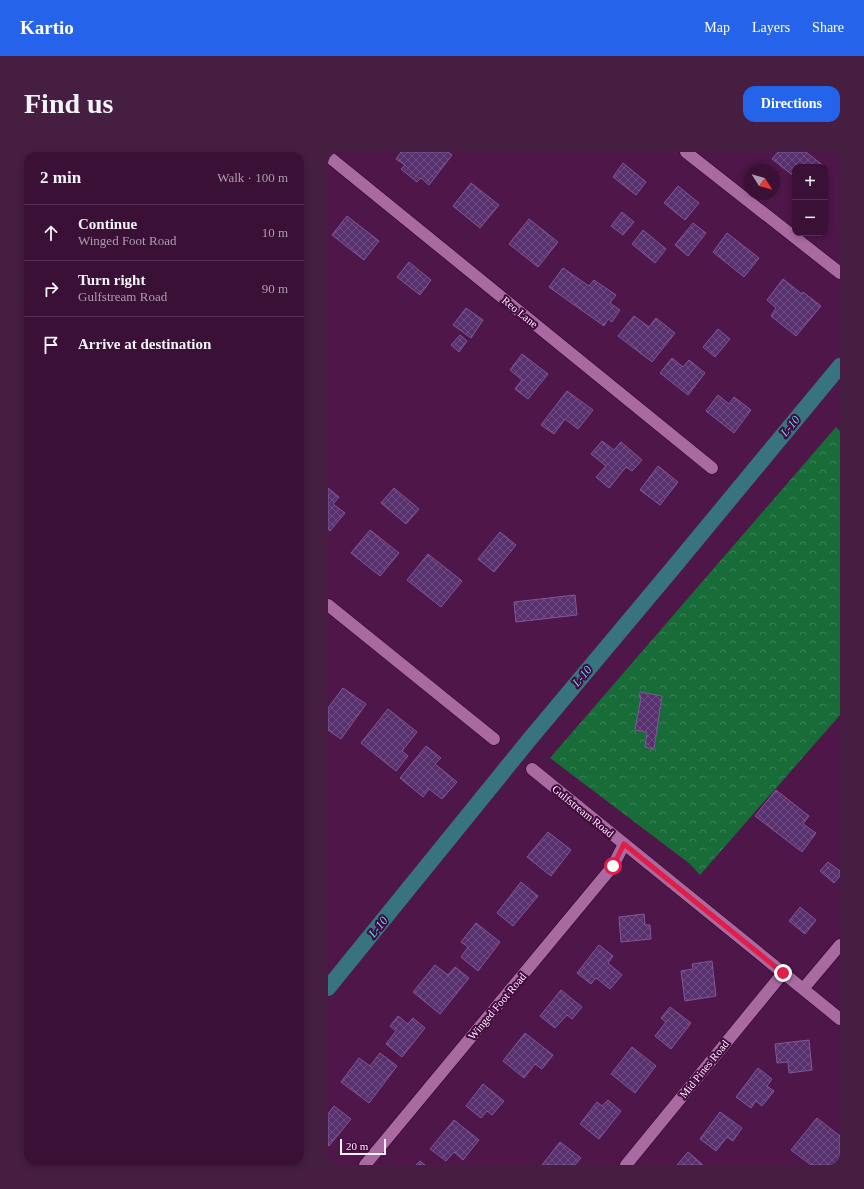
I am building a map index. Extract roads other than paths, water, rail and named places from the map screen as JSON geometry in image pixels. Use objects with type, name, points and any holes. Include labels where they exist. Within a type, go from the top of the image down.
[{"type":"street","points":[[686,152],[840,274]]},
{"type":"street","name":"Reo Lane","points":[[328,156],[712,468]]},
{"type":"street","points":[[328,605],[494,739]]},
{"type":"street","name":"Gulfstream Road","points":[[532,769],[840,1019]]},
{"type":"street","name":"Winged Foot Road","points":[[365,1165],[613,866],[624,844]]},
{"type":"street","points":[[804,989],[840,946]]},
{"type":"street","name":"Mid Pines Road","points":[[626,1165],[783,973]]},
{"type":"waterway","name":"L-10","points":[[328,988],[529,740],[840,366]]}]
